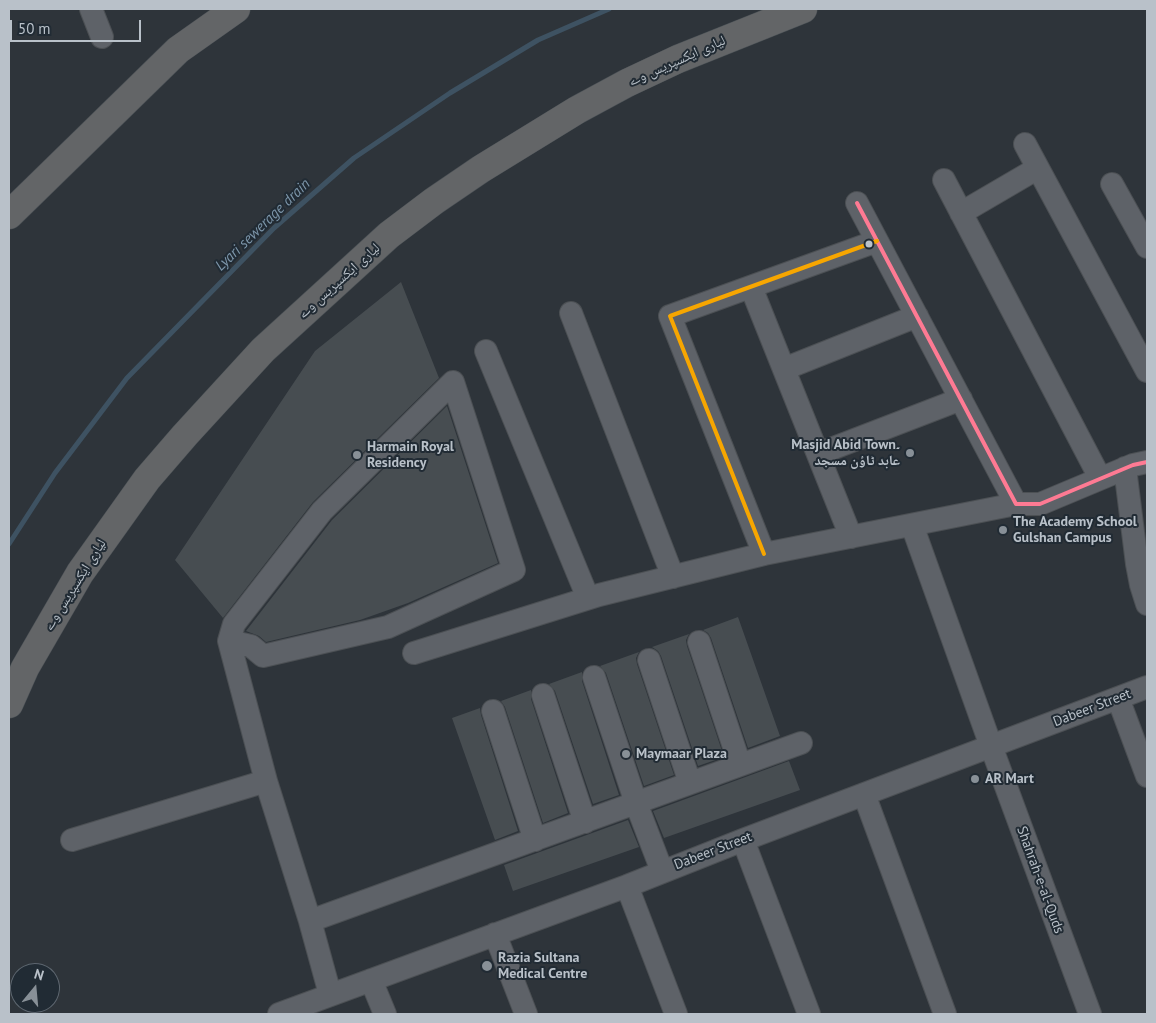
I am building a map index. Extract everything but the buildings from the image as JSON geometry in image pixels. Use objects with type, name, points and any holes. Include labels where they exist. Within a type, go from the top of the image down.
[{"type":"highway","points":[[9,215],[178,50],[236,9]]},
{"type":"highway","name":"لیاری ایکسپریس وے","points":[[9,704],[25,668],[80,573],[147,479],[263,350],[390,235],[434,201],[481,169],[577,110],[627,83],[678,60],[803,9]]},
{"type":"street","points":[[91,9],[102,37]]},
{"type":"street","points":[[1025,144],[1147,371]]},
{"type":"street","points":[[961,214],[1038,168]]},
{"type":"street","points":[[944,180],[1100,478]]},
{"type":"street","points":[[1112,184],[1147,248]]},
{"type":"street","points":[[857,203],[1016,504]]},
{"type":"street","points":[[764,554],[670,316],[877,241]]},
{"type":"street","points":[[751,287],[851,537]]},
{"type":"street","points":[[571,313],[673,577]]},
{"type":"street","points":[[784,369],[917,316]]},
{"type":"street","points":[[486,351],[588,598]]},
{"type":"street","points":[[229,641],[241,642],[251,646],[263,656],[388,627],[514,570],[453,382],[322,511],[234,624],[229,641],[266,781],[310,921],[330,994]]},
{"type":"street","points":[[818,454],[961,399]]},
{"type":"street","points":[[414,653],[588,598],[764,554],[1016,504],[1040,504],[1125,468],[1147,462]]},
{"type":"street","points":[[1125,468],[1141,550],[1141,585],[1147,604]]},
{"type":"street","name":"Shahrah-e-al-Quds","points":[[912,525],[1090,1014]]},
{"type":"street","points":[[699,642],[740,764]]},
{"type":"street","points":[[648,660],[690,783]]},
{"type":"street","points":[[594,678],[636,803],[662,871]]},
{"type":"street","name":"Dabeer Street","points":[[279,1014],[627,886],[743,840],[1147,687]]},
{"type":"street","points":[[543,695],[585,822]]},
{"type":"street","points":[[1118,698],[1147,776]]},
{"type":"street","points":[[493,711],[535,840]]},
{"type":"street","points":[[310,921],[800,743]]},
{"type":"street","points":[[72,840],[266,781]]},
{"type":"street","points":[[864,794],[945,1014]]},
{"type":"street","points":[[743,840],[809,1014]]},
{"type":"street","points":[[627,886],[676,1014]]},
{"type":"street","points":[[495,934],[526,1014]]},
{"type":"street","points":[[372,980],[384,1014]]},
{"type":"waterway","name":"Lyari sewerage drain","points":[[9,544],[55,473],[127,378],[274,228],[354,158],[450,93],[538,40],[609,9]]},
{"type":"transit line","points":[[857,203],[1016,504],[1040,504],[1133,465],[1147,462]]},
{"type":"transit line","points":[[764,554],[670,316],[877,241]]},
{"type":"place","name":"Masjid Abid Town۔ عابد ٹاؤن مسجد","points":[[910,453]]},
{"type":"place","name":"Harmain Royal Residency","points":[[357,455]]},
{"type":"place","name":"The Academy School Gulshan Campus","points":[[1003,530]]},
{"type":"place","name":"Maymaar Plaza","points":[[626,754]]},
{"type":"place","name":"AR Mart","points":[[975,779]]},
{"type":"place","name":"Razia Sultana Medical Centre","points":[[487,966]]}]
